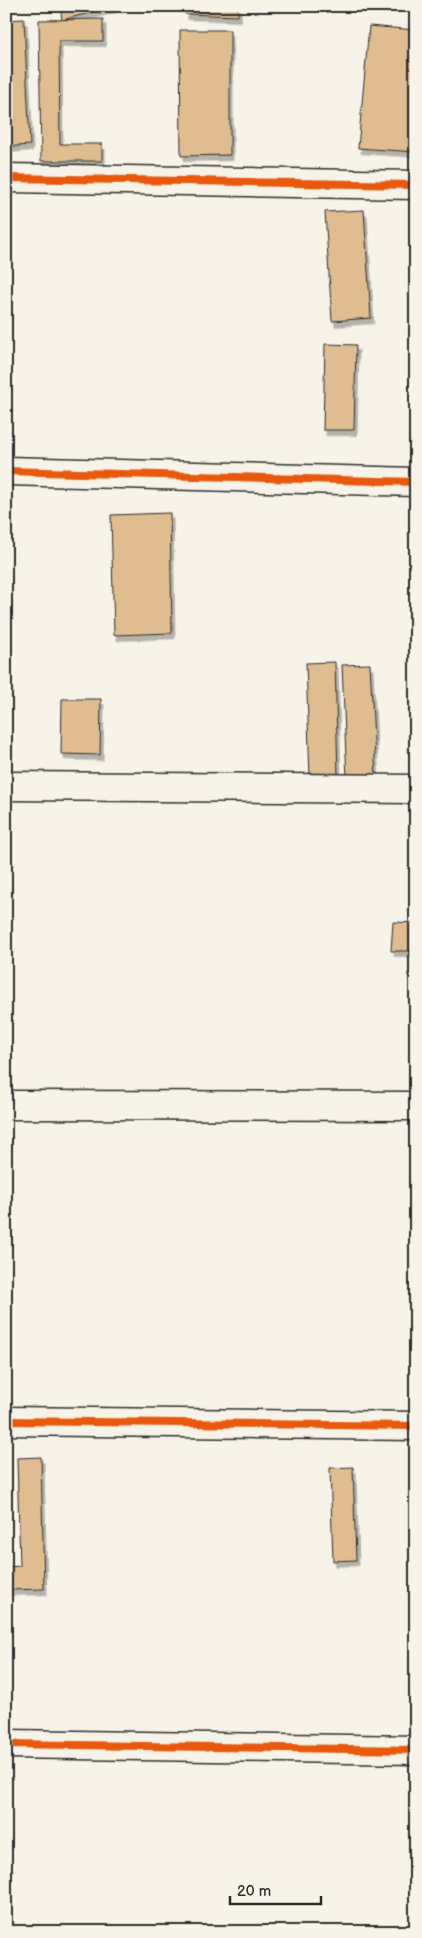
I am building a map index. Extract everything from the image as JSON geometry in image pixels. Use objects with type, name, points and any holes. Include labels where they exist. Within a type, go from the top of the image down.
[{"type":"street","points":[[6,178],[416,185]]},
{"type":"street","points":[[6,471],[416,482]]},
{"type":"street","points":[[6,786],[416,789]]},
{"type":"street","points":[[6,1105],[416,1106]]},
{"type":"street","points":[[6,1420],[416,1426]]},
{"type":"street","points":[[6,1744],[416,1750]]},
{"type":"building","points":[[60,6],[113,6],[113,7],[62,20]]},
{"type":"building","points":[[185,6],[238,6],[238,16],[185,14]]},
{"type":"building","points":[[24,19],[30,145],[6,147],[6,20]]},
{"type":"building","points":[[103,19],[103,41],[59,41],[60,144],[102,144],[102,161],[41,161],[39,20]]},
{"type":"building","points":[[369,26],[416,30],[416,152],[358,148]]},
{"type":"building","points":[[180,30],[230,30],[230,155],[181,156]]},
{"type":"building","points":[[364,210],[371,318],[332,321],[325,212]]},
{"type":"building","points":[[325,344],[356,345],[354,430],[323,430]]},
{"type":"building","points":[[170,513],[172,633],[114,635],[111,515]]},
{"type":"building","points":[[335,662],[338,776],[310,777],[306,663]]},
{"type":"building","points":[[370,664],[376,777],[347,779],[342,665]]},
{"type":"building","points":[[62,699],[101,699],[100,755],[61,754]]},
{"type":"building","points":[[393,922],[416,923],[416,951],[391,951]]},
{"type":"building","points":[[41,1457],[44,1589],[6,1590],[6,1567],[20,1566],[17,1458]]},
{"type":"building","points":[[353,1467],[356,1560],[333,1561],[330,1468]]},
{"type":"cycle path","points":[[6,178],[416,185]]},
{"type":"cycle path","points":[[6,471],[416,482]]},
{"type":"cycle path","points":[[6,1421],[416,1426]]},
{"type":"cycle path","points":[[6,1744],[416,1750]]}]
